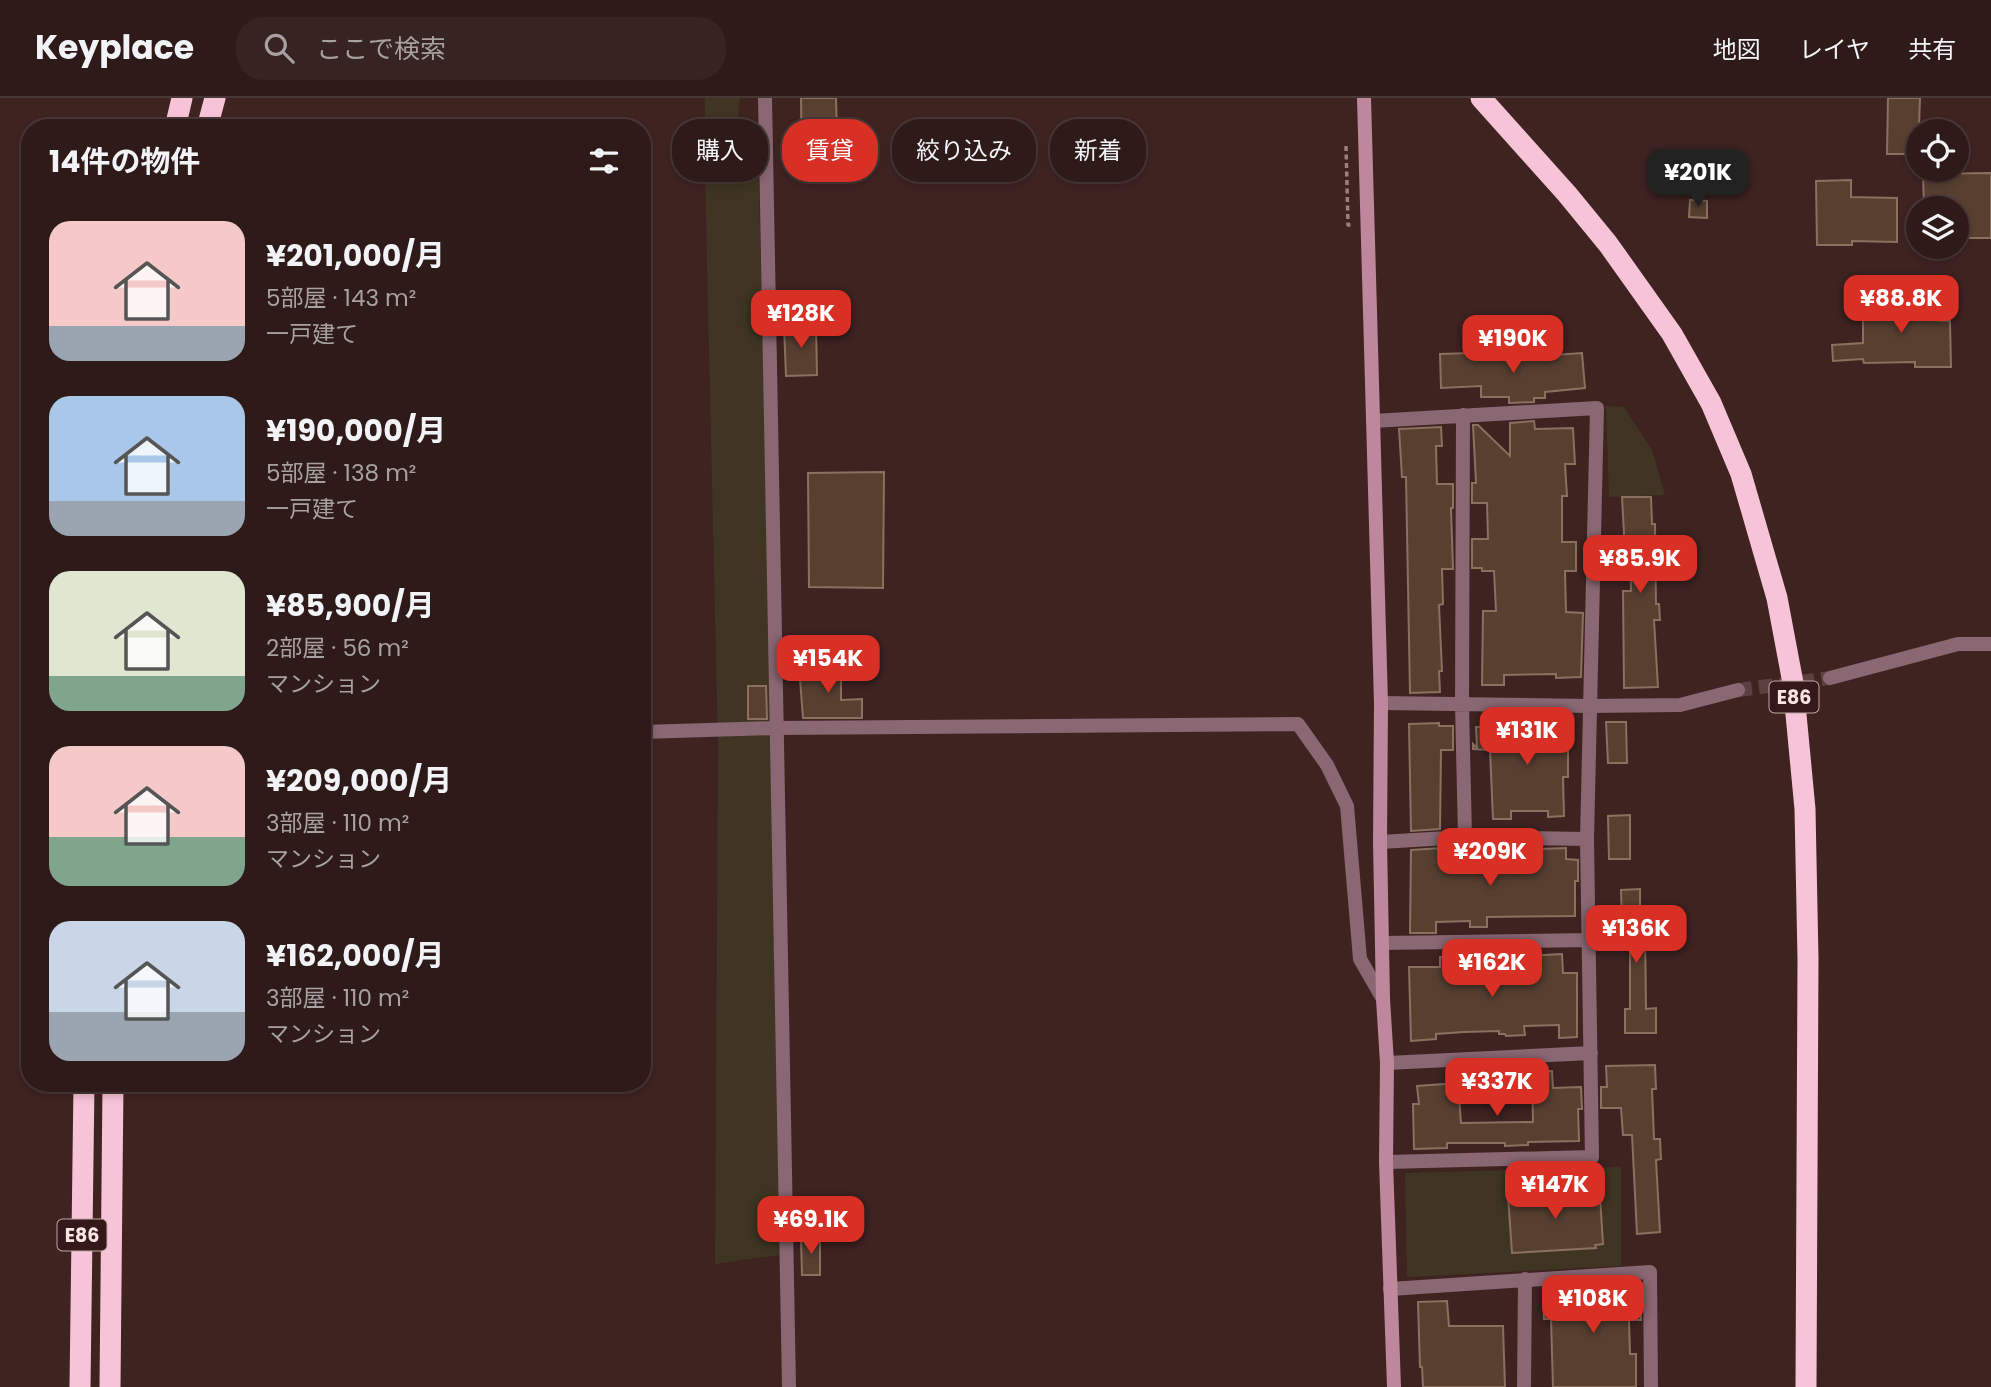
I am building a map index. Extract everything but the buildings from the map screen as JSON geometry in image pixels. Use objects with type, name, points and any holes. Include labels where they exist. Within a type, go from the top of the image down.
[{"type":"highway","points":[[177,119],[183,98]]},
{"type":"highway","points":[[209,119],[215,98]]},
{"type":"highway","name":"E86","points":[[1481,98],[1608,244],[1672,334],[1711,403],[1741,474],[1777,597],[1793,683],[1805,809],[1808,959],[1806,1387]]},
{"type":"highway","name":"E86","points":[[80,1387],[84,1092]]},
{"type":"highway","name":"E86","points":[[110,1387],[113,1092]]},
{"type":"street","points":[[765,98],[789,1387]]},
{"type":"street","points":[[1364,98],[1381,703],[1380,842],[1387,1063],[1386,1162],[1394,1387]]},
{"type":"street","points":[[1373,421],[1597,408],[1587,839],[1592,1157],[1386,1162]]},
{"type":"street","points":[[1463,415],[1462,705],[1465,837]]},
{"type":"street","points":[[1830,678],[1958,645],[1991,644]]},
{"type":"street","points":[[1381,703],[1680,705],[1738,690]]},
{"type":"street","points":[[651,732],[776,728],[1298,724],[1327,765],[1348,806],[1360,959],[1383,999]]},
{"type":"street","points":[[1380,842],[1465,837],[1587,839]]},
{"type":"street","points":[[1382,943],[1589,940]]},
{"type":"street","points":[[1387,1063],[1591,1052]]},
{"type":"street","points":[[1390,1289],[1650,1272],[1651,1387]]},
{"type":"street","points":[[1524,1387],[1525,1279]]},
{"type":"shaded area","points":[[705,98],[740,98],[738,119],[705,119]]},
{"type":"shaded area","points":[[705,182],[759,182],[773,685],[779,1255],[715,1264],[718,746]]},
{"type":"shaded area","points":[[1606,406],[1624,407],[1652,450],[1665,495],[1609,497]]},
{"type":"shaded area","points":[[1621,1167],[1621,1266],[1407,1277],[1405,1173]]},
{"type":"tunnel","points":[[1738,690],[1830,678]]}]
